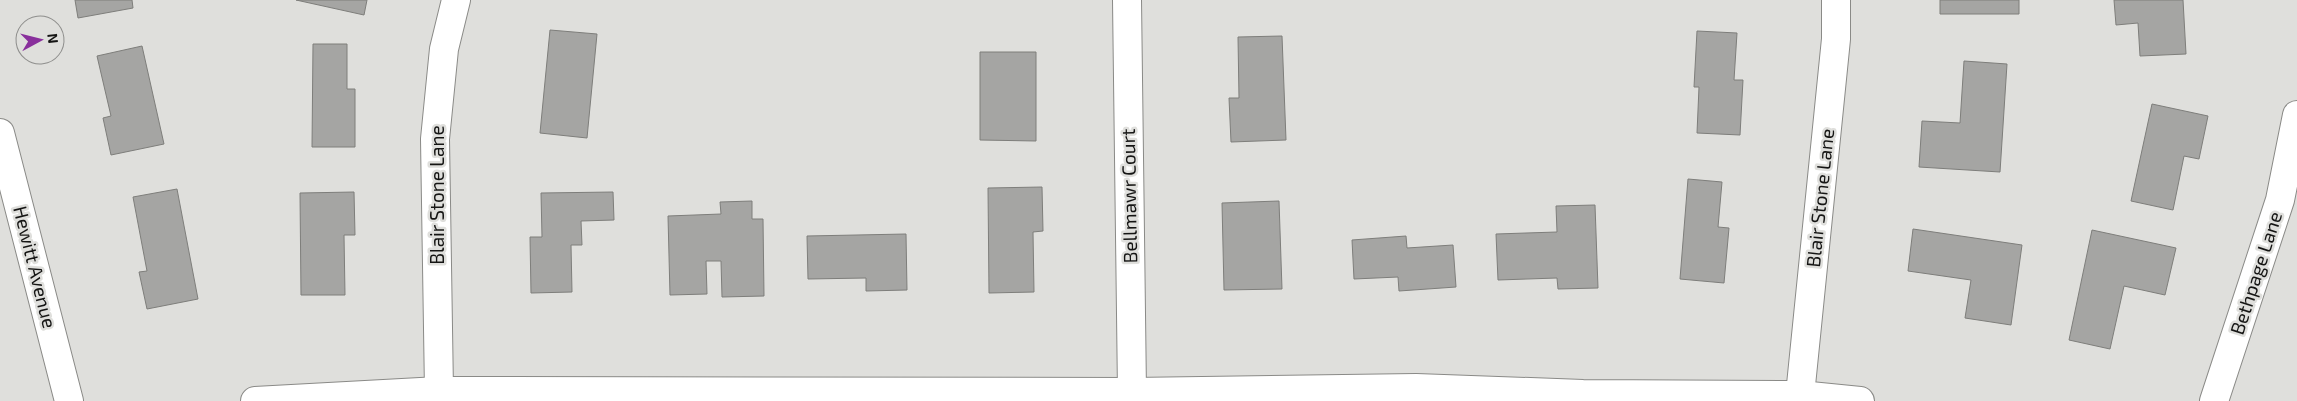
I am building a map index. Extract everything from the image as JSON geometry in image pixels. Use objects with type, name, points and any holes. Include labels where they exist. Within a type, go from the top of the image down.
[{"type":"street","name":"Blair Stone Lane","points":[[439,391],[435,139],[444,49],[456,0]]},
{"type":"street","name":"Bellmawr Court","points":[[1127,0],[1132,392]]},
{"type":"street","name":"Blair Stone Lane","points":[[1800,395],[1836,39],[1836,0]]},
{"type":"street","name":"Bethpage Lane","points":[[2214,401],[2280,200],[2297,114]]},
{"type":"street","name":"Hewitt Avenue","points":[[0,133],[69,401]]},
{"type":"street","points":[[255,401],[439,391],[1800,395],[1860,401]]},
{"type":"building","points":[[75,0],[132,0],[133,8],[78,18]]},
{"type":"building","points":[[296,0],[367,0],[364,15]]},
{"type":"building","points":[[1940,0],[2019,0],[2019,14],[1940,14]]},
{"type":"building","points":[[2114,0],[2183,0],[2186,54],[2140,56],[2138,23],[2116,25]]},
{"type":"building","points":[[550,30],[597,34],[587,138],[540,133]]},
{"type":"building","points":[[1697,31],[1737,33],[1734,80],[1743,80],[1740,135],[1697,133],[1699,87],[1694,87]]},
{"type":"building","points":[[1282,36],[1286,140],[1231,142],[1229,98],[1239,98],[1238,37]]},
{"type":"building","points":[[313,44],[347,44],[347,89],[355,89],[355,147],[312,147]]},
{"type":"building","points":[[142,46],[164,144],[111,155],[103,118],[111,116],[97,56]]},
{"type":"building","points":[[980,52],[1036,52],[1036,141],[980,140]]},
{"type":"building","points":[[1964,61],[2007,64],[2000,172],[1919,167],[1922,121],[1960,123]]},
{"type":"building","points":[[2152,104],[2208,116],[2199,159],[2184,156],[2173,210],[2131,201]]},
{"type":"building","points":[[1688,179],[1722,182],[1718,227],[1729,228],[1724,283],[1680,279]]},
{"type":"building","points":[[1042,187],[1043,231],[1033,232],[1034,292],[989,293],[988,188]]},
{"type":"building","points":[[177,189],[198,299],[147,309],[139,272],[147,271],[133,197]]},
{"type":"building","points":[[354,192],[355,235],[344,235],[345,295],[301,295],[300,193]]},
{"type":"building","points":[[613,192],[614,220],[581,221],[582,245],[571,245],[572,292],[531,293],[530,237],[542,237],[541,193]]},
{"type":"building","points":[[752,201],[752,219],[763,219],[764,296],[722,297],[721,261],[706,261],[707,294],[670,295],[668,216],[721,214],[720,202]]},
{"type":"building","points":[[1279,201],[1282,289],[1224,290],[1222,203]]},
{"type":"building","points":[[1595,205],[1598,288],[1558,289],[1557,278],[1498,280],[1496,234],[1557,232],[1556,206]]},
{"type":"building","points":[[1913,229],[2022,245],[2011,325],[1965,318],[1971,280],[1908,271]]},
{"type":"building","points":[[2092,230],[2176,248],[2165,295],[2124,286],[2110,349],[2069,340]]},
{"type":"building","points":[[906,234],[907,290],[866,291],[866,278],[808,279],[807,236]]},
{"type":"building","points":[[1406,236],[1407,248],[1453,245],[1456,287],[1399,291],[1398,277],[1354,279],[1352,240]]}]
